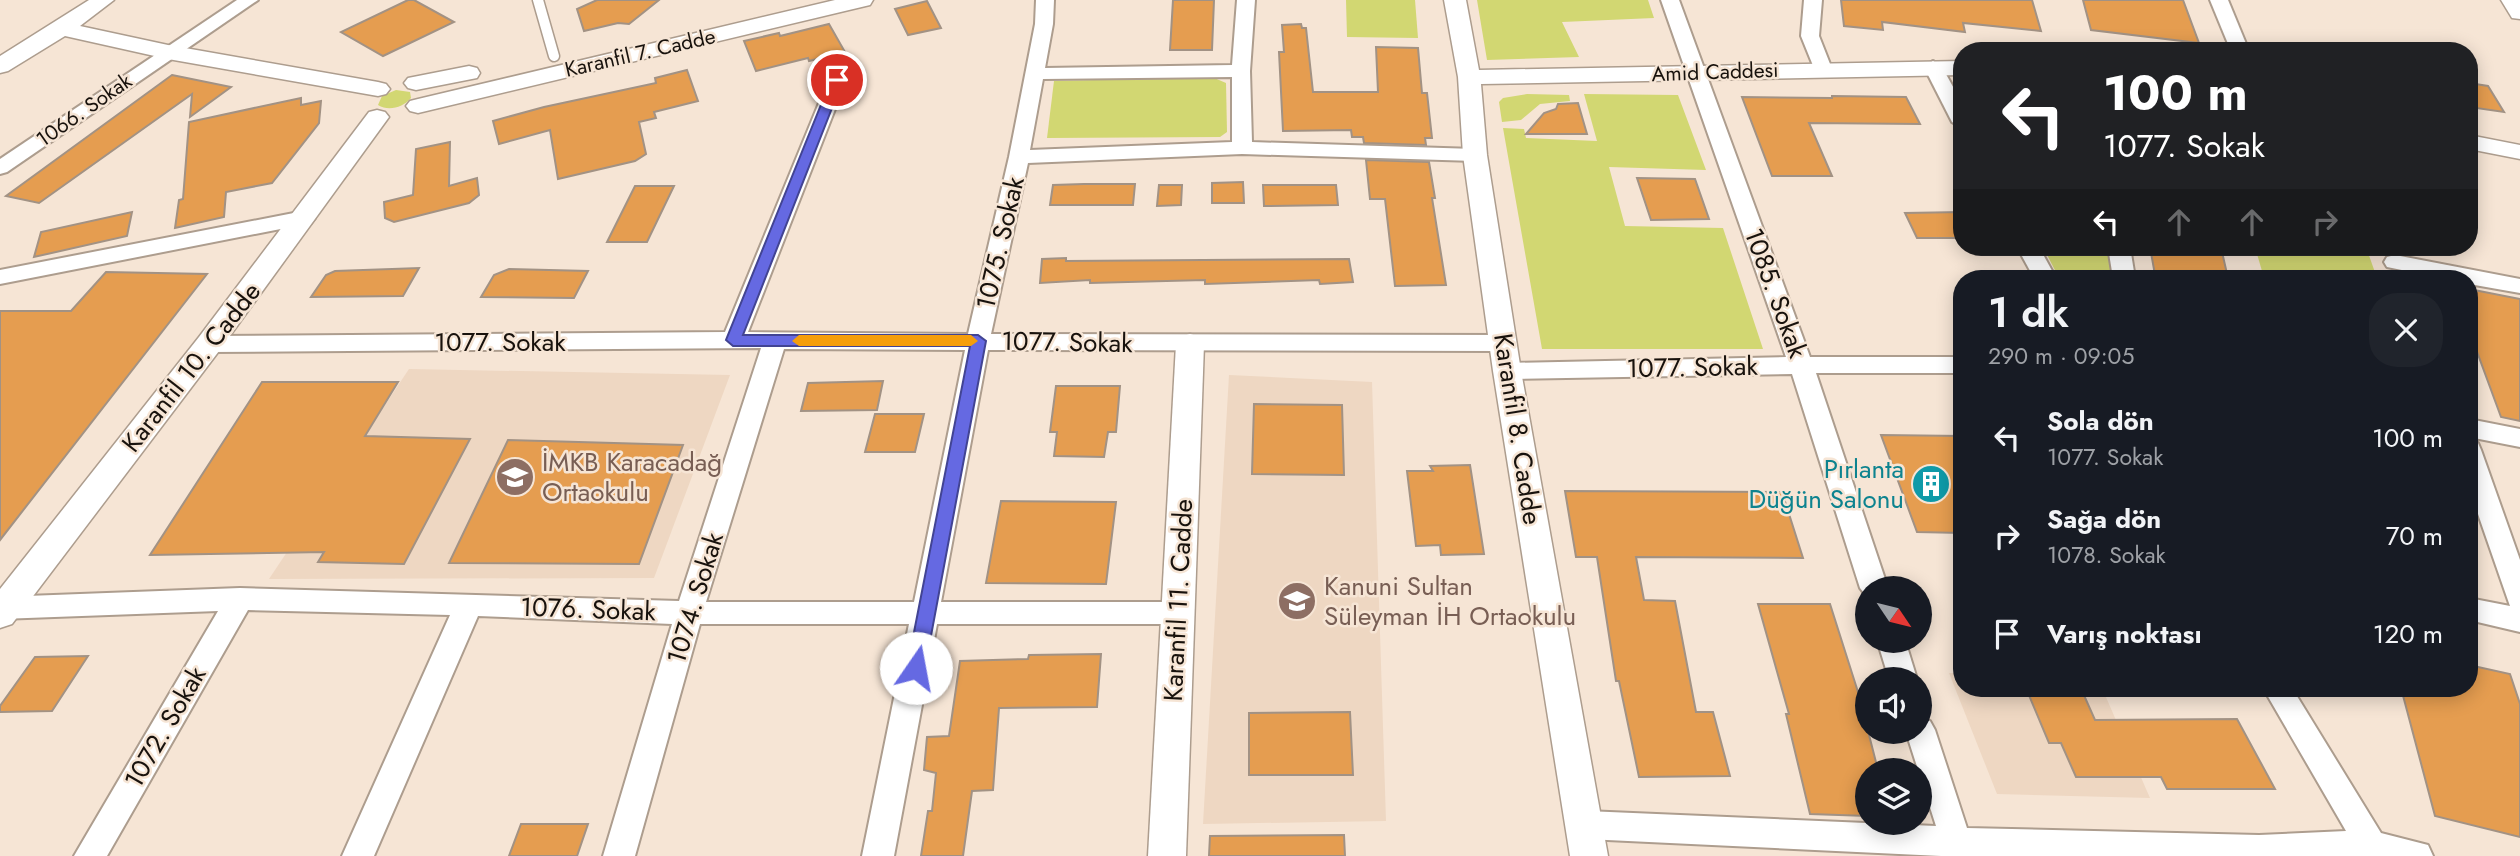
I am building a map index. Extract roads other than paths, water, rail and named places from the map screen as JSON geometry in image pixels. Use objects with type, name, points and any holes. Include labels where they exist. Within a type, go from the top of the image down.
[{"type":"street","points":[[0,66],[62,29],[103,0]]},
{"type":"street","name":"1066. Sokak","points":[[0,168],[168,52],[249,0]]},
{"type":"street","name":"Karanfil 7. Cadde","points":[[417,94],[554,56],[801,0]]},
{"type":"street","name":"Karanfil 7. Cadde","points":[[417,94],[862,0]]},
{"type":"street","name":"1075. Sokak","points":[[878,856],[978,341],[1019,157],[1044,24],[1045,0]]},
{"type":"street","points":[[1242,148],[1241,71],[1245,0]]},
{"type":"street","name":"Karanfil 8. Cadde","points":[[1455,0],[1469,77],[1475,155],[1506,357],[1586,825],[1589,856]]},
{"type":"street","name":"1085. Sokak","points":[[1670,0],[1801,365],[1870,576]]},
{"type":"street","points":[[1813,0],[1810,36],[1823,69]]},
{"type":"street","points":[[2219,0],[2236,42]]},
{"type":"street","points":[[2512,0],[2520,13]]},
{"type":"street","points":[[62,29],[377,103],[398,83],[417,94]]},
{"type":"street","points":[[1933,67],[1953,105]]},
{"type":"street","name":"Amid Caddesi","points":[[1469,77],[1953,68]]},
{"type":"street","points":[[1033,74],[1241,71]]},
{"type":"street","points":[[733,340],[837,80]]},
{"type":"street","name":"Karanfil 10. Cadde","points":[[2,610],[209,344],[303,218],[377,103]]},
{"type":"street","points":[[2478,144],[2520,152]]},
{"type":"street","points":[[1019,157],[1242,148],[1475,155]]},
{"type":"street","points":[[0,277],[303,218]]},
{"type":"street","points":[[2396,262],[2437,270]]},
{"type":"street","points":[[2478,278],[2520,286]]},
{"type":"street","name":"1074. Sokak","points":[[619,856],[689,613],[775,341]]},
{"type":"street","name":"1077. Sokak","points":[[209,344],[978,341],[1190,344],[1506,357],[1801,365],[1953,365]]},
{"type":"street","name":"Karanfil 11. Cadde","points":[[1167,856],[1190,344]]},
{"type":"street","points":[[2478,430],[2520,438]]},
{"type":"street","points":[[2478,476],[2520,599]]},
{"type":"street","name":"1076. Sokak","points":[[2,610],[240,599],[469,604],[689,613],[1177,613]]},
{"type":"street","name":"1072. Sokak","points":[[90,856],[240,599]]},
{"type":"street","points":[[358,856],[469,604]]},
{"type":"street","points":[[2478,611],[2520,620]]},
{"type":"street","points":[[2282,697],[2371,845]]},
{"type":"street","points":[[1924,744],[1956,842]]},
{"type":"street","points":[[1586,825],[1956,842],[2259,850],[2371,845],[2417,856]]},
{"type":"lane","points":[[538,0],[554,56]]},
{"type":"place","name":"İMKB Karacadağ Ortaokulu","points":[[515,477]]},
{"type":"place","name":"Pırlanta Düğün Salonu","points":[[1931,484]]},
{"type":"place","name":"Kanuni Sultan Süleyman İH Ortaokulu","points":[[1297,601]]}]
